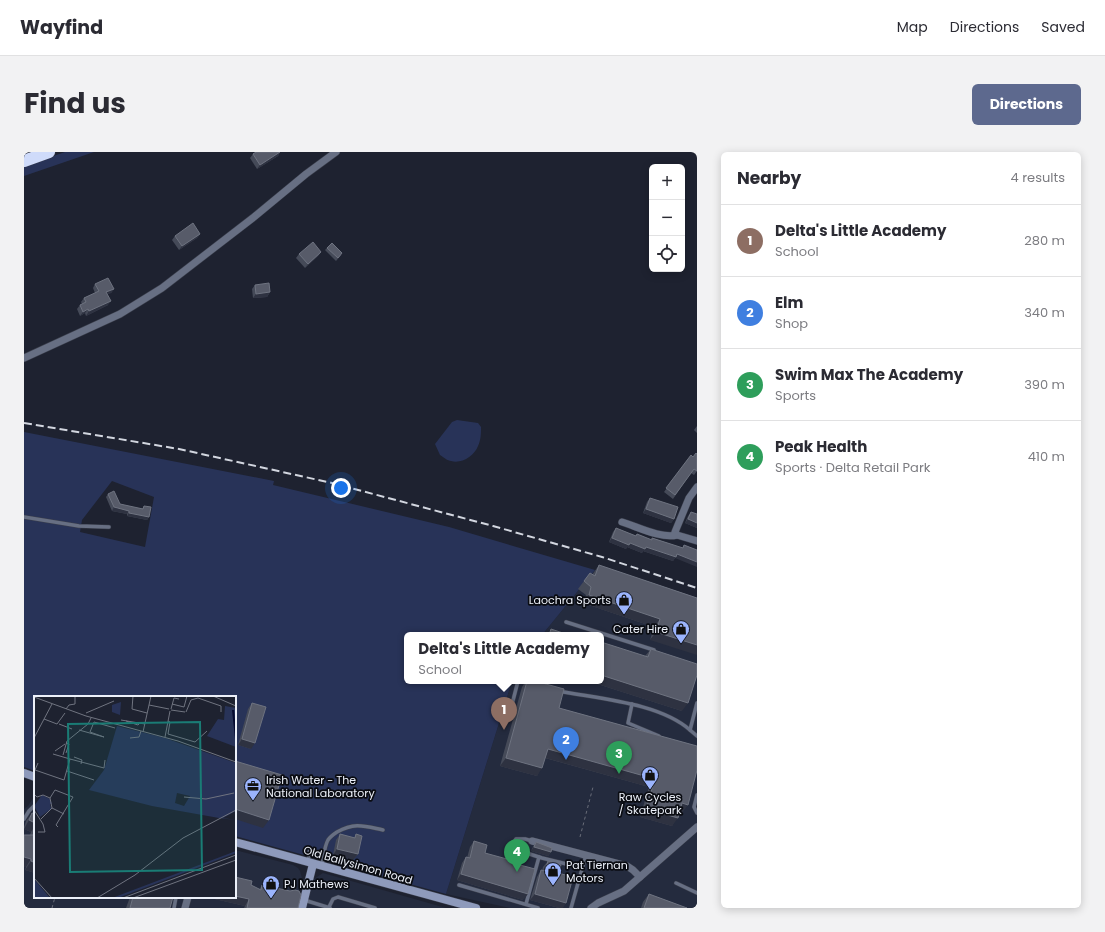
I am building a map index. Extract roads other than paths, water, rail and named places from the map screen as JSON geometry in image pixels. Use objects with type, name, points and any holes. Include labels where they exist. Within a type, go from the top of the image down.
[{"type":"highway","points":[[24,161],[50,152]]},
{"type":"street","points":[[24,358],[120,314],[162,288],[336,152]]},
{"type":"street","points":[[677,535],[675,532],[676,527],[688,498],[697,487]]},
{"type":"street","points":[[622,522],[662,535],[677,535],[697,541]]},
{"type":"street","points":[[24,773],[34,777]]},
{"type":"street","points":[[592,908],[598,903],[624,891],[697,827]]},
{"type":"street","points":[[532,841],[627,866],[640,877]]},
{"type":"street","name":"Old Ballysimon Road","points":[[236,842],[476,908]]},
{"type":"street","points":[[303,904],[314,864]]},
{"type":"street","points":[[185,908],[188,898]]},
{"type":"lane","points":[[24,517],[79,526],[109,527]]},
{"type":"lane","points":[[566,622],[598,632]]},
{"type":"lane","points":[[604,634],[661,652]]},
{"type":"lane","points":[[508,720],[519,684]]},
{"type":"lane","points":[[529,684],[535,686]]},
{"type":"lane","points":[[556,691],[647,707],[680,722],[697,736]]},
{"type":"lane","points":[[690,730],[697,703]]},
{"type":"lane","points":[[632,704],[628,723],[664,738]]},
{"type":"lane","points":[[697,795],[694,807],[697,813]]},
{"type":"lane","points":[[24,819],[34,806]]},
{"type":"lane","points":[[314,864],[327,842],[334,834],[343,829],[355,825],[361,825],[383,830]]},
{"type":"lane","points":[[532,841],[516,839],[513,846],[514,849],[582,868]]},
{"type":"lane","points":[[310,849],[314,864]]},
{"type":"lane","points":[[571,908],[586,855]]},
{"type":"lane","points":[[526,904],[539,857]]},
{"type":"lane","points":[[676,883],[697,893]]},
{"type":"lane","points":[[459,885],[538,908]]},
{"type":"lane","points":[[303,904],[330,907],[333,899],[338,897],[375,908]]},
{"type":"lane","points":[[174,908],[176,898]]},
{"type":"railway","points":[[24,423],[179,449],[332,483],[602,557],[697,588]]},
{"type":"place","name":"Laochra Sports","points":[[624,615]]},
{"type":"place","name":"Cater Hire","points":[[681,644]]},
{"type":"place","name":"Delta's Little Academy","points":[[504,730]]},
{"type":"place","name":"Elm","points":[[566,760]]},
{"type":"place","name":"Swim Max The Academy","points":[[619,774]]},
{"type":"place","name":"Raw Cycles / Skatepark","points":[[650,790]]},
{"type":"place","name":"Irish Water - The National Laboratory","points":[[253,801]]},
{"type":"place","name":"Peak Health","points":[[517,872]]},
{"type":"place","name":"Pat Tiernan Motors","points":[[553,886]]},
{"type":"place","name":"PJ Mathews","points":[[271,899]]}]
